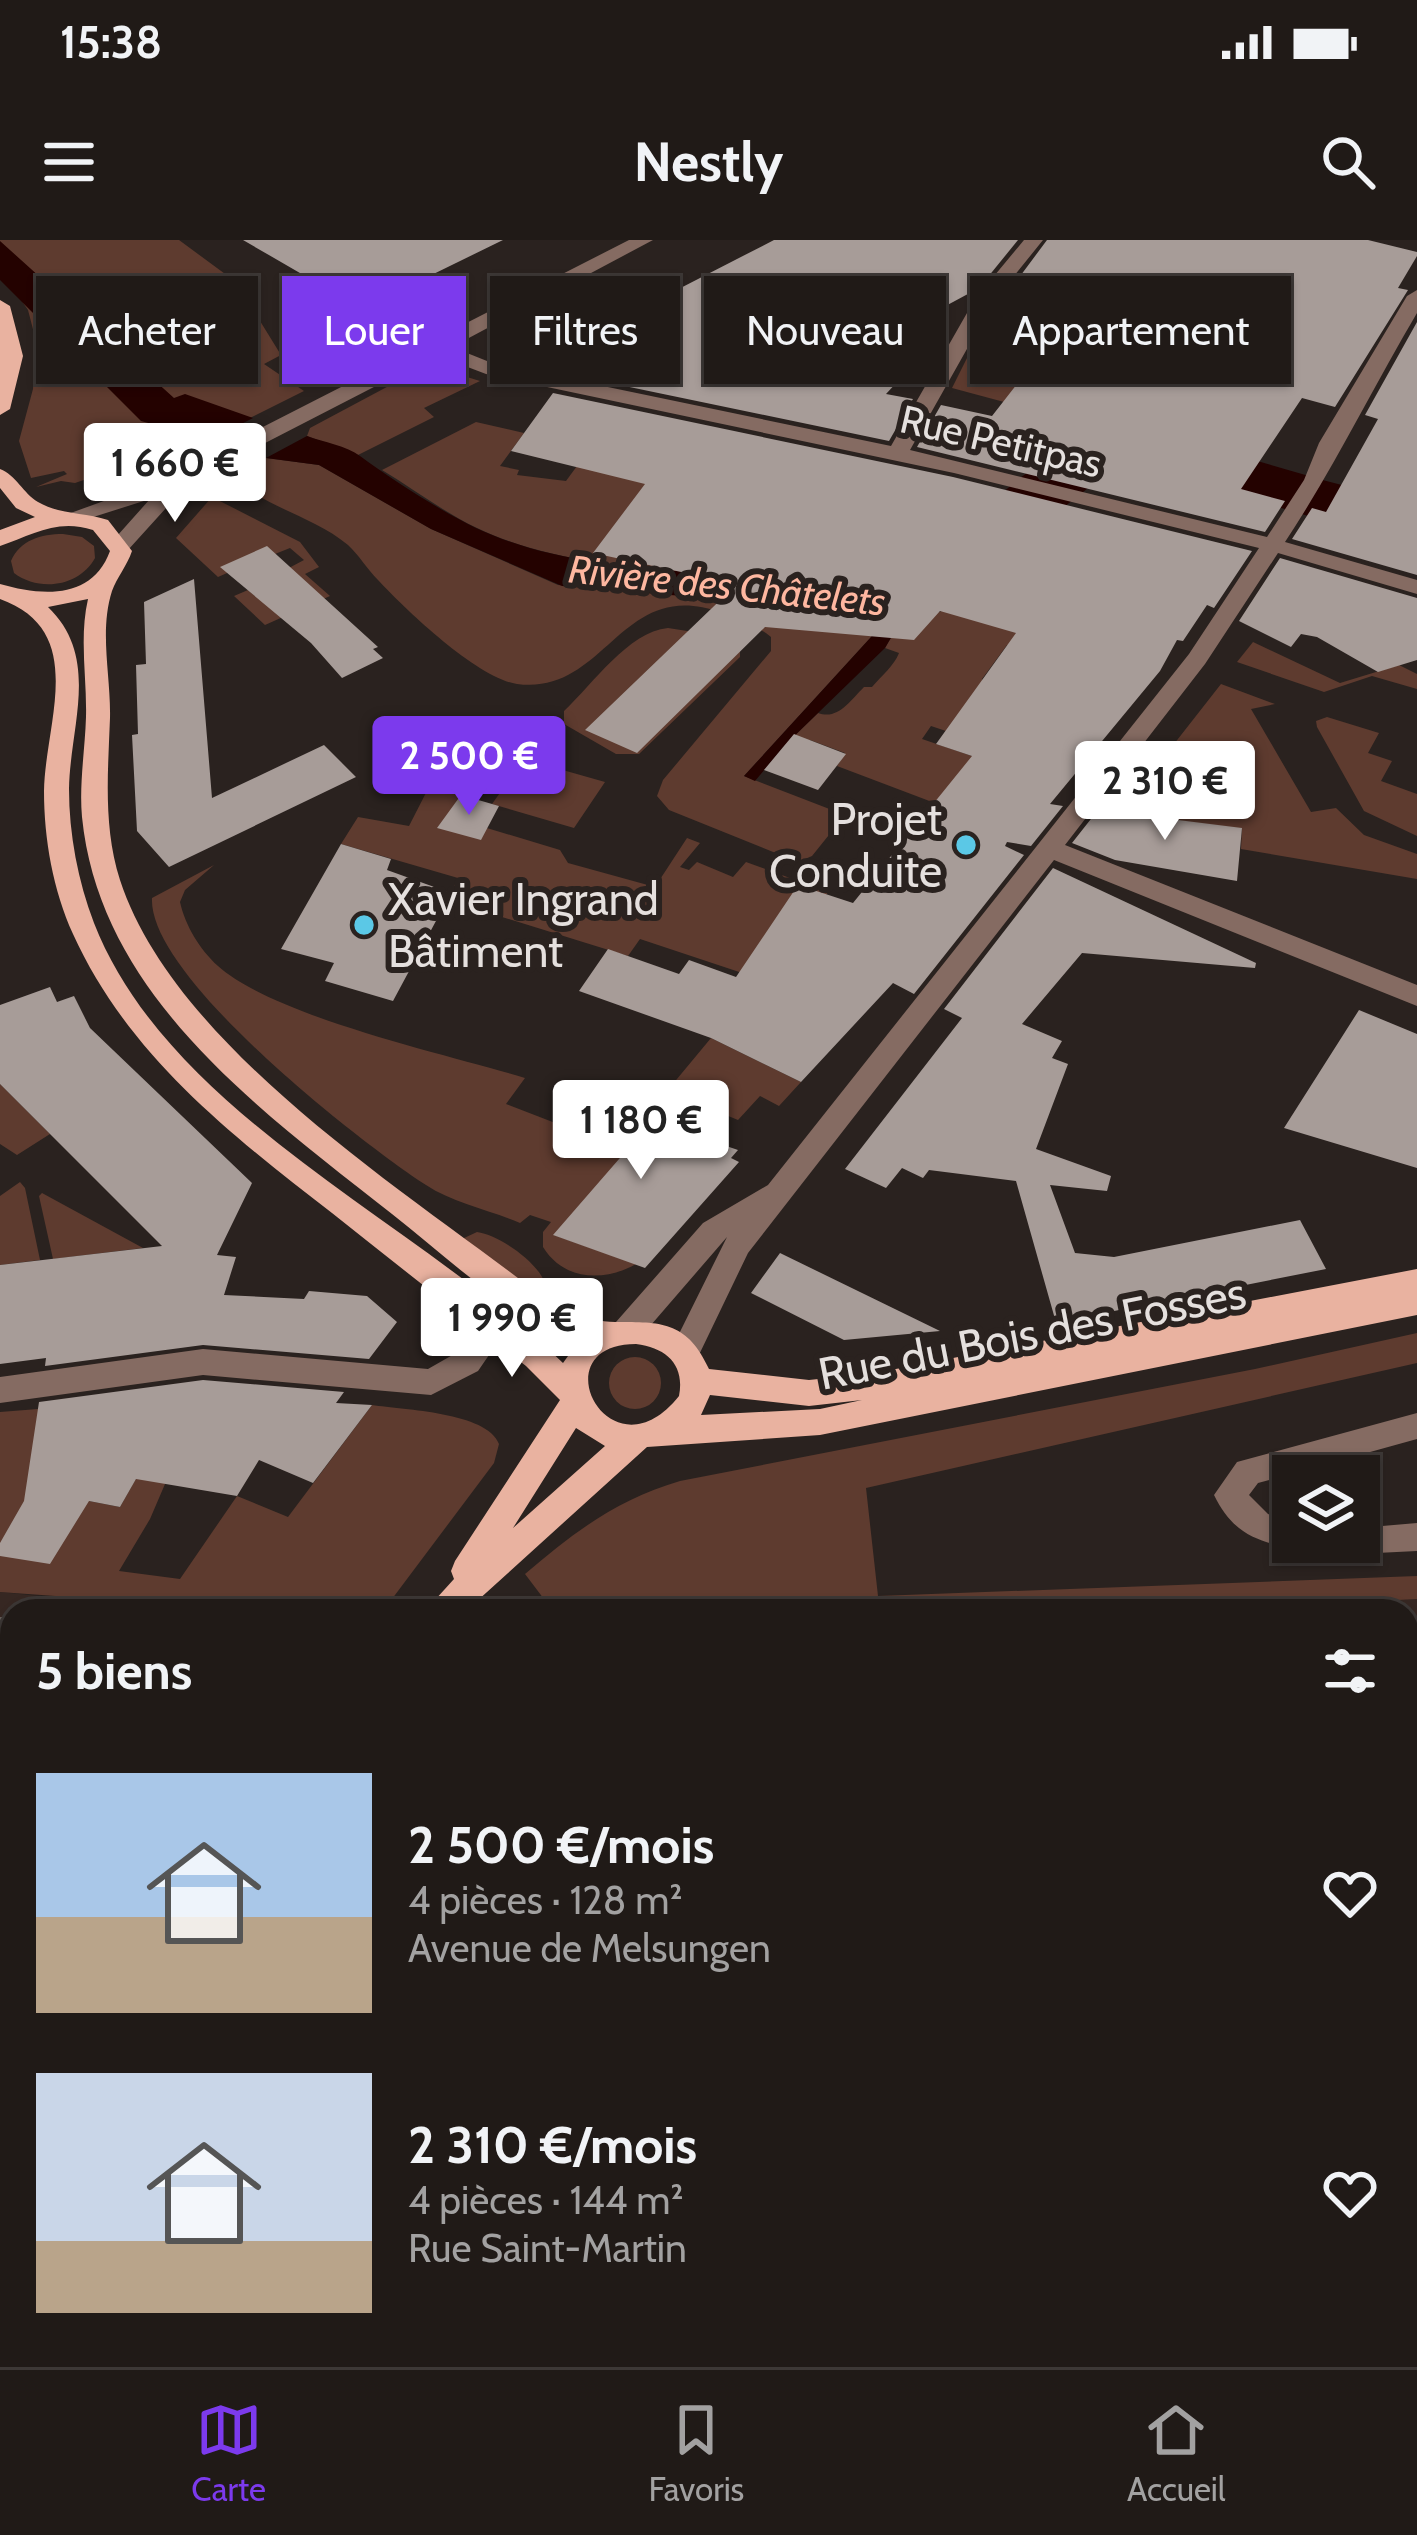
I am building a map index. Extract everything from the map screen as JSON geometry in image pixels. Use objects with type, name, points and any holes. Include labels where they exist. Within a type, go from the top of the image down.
[{"type":"main road","points":[[0,306],[13,356],[0,410]]},
{"type":"main road","points":[[0,475],[24,502],[60,519],[104,527],[120,545],[118,562],[106,578],[95,615],[100,668],[95,825],[124,923],[170,999],[241,1077],[523,1299],[562,1322],[666,1338],[691,1367],[690,1407],[649,1434],[454,1599]]},
{"type":"main road","points":[[0,512],[0,538],[21,527],[60,519]]},
{"type":"main road","points":[[0,592],[26,600],[70,597],[106,578]]},
{"type":"main road","points":[[26,600],[48,620],[64,652],[57,783],[70,891],[95,950],[130,1010],[182,1072],[239,1125],[537,1357],[596,1428],[649,1434]]},
{"type":"main road","name":"Rue du Bois des Fosses","points":[[691,1367],[809,1393],[874,1386],[1417,1280]]},
{"type":"main road","name":"Rue du Bois des Fosses","points":[[649,1434],[820,1422],[1417,1303]]},
{"type":"main road","points":[[448,1599],[537,1468],[572,1397],[577,1362],[585,1352],[621,1332]]},
{"type":"street","points":[[466,329],[644,240]]},
{"type":"street","points":[[897,454],[985,298],[1034,240]]},
{"type":"street","points":[[691,1367],[726,1264],[1197,659],[1315,480],[1330,442],[1417,296]]},
{"type":"street","name":"Rue Petitpas","points":[[466,360],[486,368],[1029,482],[1274,543],[1417,587]]},
{"type":"street","points":[[60,519],[118,505],[195,471],[359,384]]},
{"type":"street","points":[[120,545],[147,512],[195,471]]},
{"type":"street","points":[[1049,848],[1417,996]]},
{"type":"street","points":[[621,1332],[713,1231],[784,1186]]},
{"type":"street","points":[[0,1390],[203,1362],[431,1382],[467,1362],[494,1326]]},
{"type":"street","points":[[1310,1455],[1417,1426]]},
{"type":"street","points":[[1272,1465],[1247,1472],[1230,1495],[1243,1514],[1272,1533]]},
{"type":"street","points":[[1380,1540],[1417,1537]]},
{"type":"shaded area","points":[[0,240],[179,240],[228,276],[36,276],[36,384],[258,384],[258,318],[281,355],[264,364],[282,376],[282,384],[304,391],[158,464],[122,467],[75,483],[36,487],[67,474],[31,478],[19,441],[33,389],[35,337],[28,310],[0,269]]},
{"type":"shaded area","points":[[970,352],[970,384],[1032,384],[1030,409],[952,388]]},
{"type":"shaded area","points":[[466,377],[480,381],[424,408],[434,417],[358,455],[307,436],[310,428],[392,384],[466,384]]},
{"type":"shaded area","points":[[476,422],[524,433],[500,466],[519,470],[517,475],[566,481],[588,451],[649,482],[687,572],[580,559],[502,539],[452,515],[382,470]]},
{"type":"shaded area","points":[[266,458],[319,465],[431,529],[558,585],[743,600],[872,636],[744,776],[845,815],[812,856],[798,862],[669,810],[657,796],[663,780],[771,651],[771,637],[759,629],[722,613],[688,606],[660,610],[636,622],[573,673],[547,683],[501,679],[424,625],[348,545],[244,486],[239,473]]},
{"type":"shaded area","points":[[212,497],[300,542],[319,567],[305,574],[330,596],[265,625],[234,596],[248,590],[255,596],[309,585],[287,569],[304,560],[290,548],[275,554],[267,547],[250,563],[218,577],[176,538]]},
{"type":"shaded area","points":[[63,534],[82,537],[94,546],[95,558],[88,568],[58,584],[35,583],[14,573],[11,561],[26,543]]},
{"type":"shaded area","points":[[960,604],[1022,634],[1014,646],[1007,645],[982,679],[1015,754],[931,726],[922,739],[972,756],[977,819],[837,766],[845,753],[810,740],[800,752],[784,746],[818,713],[837,712],[864,687],[872,687],[899,653],[885,648],[903,617],[934,614]]},
{"type":"shaded area","points":[[668,628],[700,633],[740,649],[740,657],[639,754],[616,754],[564,724],[564,711],[625,649]]},
{"type":"shaded area","points":[[1253,642],[1340,683],[1399,665],[1417,674],[1417,689],[1372,676],[1324,692],[1237,662]]},
{"type":"shaded area","points":[[1221,684],[1275,704],[1251,709],[1311,812],[1336,808],[1364,835],[1417,854],[1417,879],[1241,849],[1242,829],[1120,813]]},
{"type":"shaded area","points":[[1327,717],[1379,733],[1368,753],[1392,761],[1381,781],[1417,794],[1417,836],[1364,811],[1317,727],[1316,721]]},
{"type":"shaded area","points":[[464,718],[509,729],[447,816],[560,850],[568,863],[655,887],[687,838],[700,843],[680,867],[689,870],[697,862],[733,877],[746,862],[828,892],[766,981],[640,939],[628,956],[447,900],[458,878],[341,844],[358,817],[409,826],[432,781],[453,760],[435,743]]},
{"type":"shaded area","points":[[524,759],[605,782],[574,828],[492,804]]},
{"type":"shaded area","points":[[214,865],[185,890],[180,902],[205,952],[244,984],[319,1018],[525,1078],[506,1104],[664,1165],[554,1235],[636,1264],[598,1275],[562,1267],[543,1247],[543,1232],[551,1222],[530,1215],[520,1223],[437,1191],[355,1134],[263,1055],[184,970],[160,931],[152,898]]},
{"type":"shaded area","points":[[711,1038],[801,1082],[779,1106],[760,1096],[738,1120],[667,1091]]},
{"type":"shaded area","points":[[0,1084],[50,1134],[17,1155],[0,1144]]},
{"type":"shaded area","points":[[20,1182],[40,1260],[0,1265],[0,1196]]},
{"type":"shaded area","points":[[42,1193],[143,1248],[53,1259]]},
{"type":"shaded area","points":[[477,1232],[506,1244],[533,1265],[544,1281],[534,1293],[462,1239]]},
{"type":"shaded area","points":[[1417,1333],[1417,1363],[866,1488],[878,1596],[1417,1576],[1417,1599],[544,1599],[525,1574],[598,1518],[680,1481]]},
{"type":"shaded area","points":[[635,1357],[654,1364],[661,1383],[654,1402],[635,1409],[616,1402],[609,1383],[616,1364]]},
{"type":"shaded area","points":[[372,1405],[462,1419],[491,1433],[499,1444],[494,1463],[392,1599],[97,1599],[0,1592],[0,1412],[38,1409],[89,1501],[120,1507],[147,1459],[177,1456],[150,1519],[119,1571],[180,1579],[237,1496],[288,1517]]},
{"type":"shaded area","points":[[0,1592],[67,1599],[0,1599]]},
{"type":"water","points":[[0,241],[39,276],[36,316],[0,280]]},
{"type":"water","points":[[104,384],[158,384],[174,398],[185,394],[253,418],[210,440],[141,421]]},
{"type":"water","points":[[307,436],[355,453],[446,512],[501,539],[579,559],[660,570],[687,572],[1018,493],[1053,502],[983,564],[903,617],[885,648],[784,746],[755,781],[744,776],[872,636],[875,612],[562,586],[431,529],[319,465],[266,458]]},
{"type":"building","points":[[243,240],[503,240],[429,276],[305,276]]},
{"type":"building","points":[[774,240],[1018,240],[989,276],[970,276],[970,293],[946,306],[946,276],[704,276],[704,384],[895,384],[886,394],[913,399],[889,441],[615,384],[680,384],[680,288]]},
{"type":"building","points":[[1047,240],[1368,240],[1417,252],[1398,288],[1408,290],[1335,407],[1302,398],[1241,489],[1285,501],[1265,532],[917,447],[941,405],[992,416],[1017,384],[1291,384],[1291,276],[1020,276]]},
{"type":"building","points":[[1417,322],[1417,575],[1292,539],[1312,508],[1326,512],[1378,419],[1365,415]]},
{"type":"building","points":[[553,393],[953,477],[1252,551],[1214,608],[1207,605],[1183,641],[1177,640],[1160,671],[1050,804],[1063,806],[1031,846],[1007,842],[1005,846],[1024,855],[914,994],[893,983],[801,1082],[711,1038],[579,991],[608,949],[679,974],[689,960],[736,977],[798,885],[853,903],[972,756],[936,744],[1016,633],[940,611],[914,640],[765,627],[637,753],[585,730],[737,584],[593,553],[645,484],[511,451]]},
{"type":"building","points":[[267,546],[378,647],[373,649],[383,658],[342,678],[311,643],[220,567]]},
{"type":"building","points":[[1280,558],[1417,598],[1417,660],[1378,672],[1317,637],[1301,634],[1291,647],[1239,621]]},
{"type":"building","points":[[194,579],[212,798],[324,745],[356,777],[169,867],[137,831],[132,735],[138,734],[136,665],[146,664],[144,602]]},
{"type":"building","points":[[794,734],[846,754],[818,790],[764,770]]},
{"type":"building","points":[[461,795],[499,806],[481,840],[437,828]]},
{"type":"building","points":[[1098,810],[1242,828],[1237,881],[1115,860],[1072,843]]},
{"type":"building","name":"Xavier Ingrand Bâtiment","points":[[341,844],[391,859],[387,870],[451,893],[393,1001],[325,981],[334,963],[281,949]]},
{"type":"building","points":[[1053,868],[1256,963],[1255,968],[1082,953],[1022,1024],[1062,1041],[1052,1058],[1068,1064],[1036,1149],[1111,1176],[1107,1191],[1050,1185],[1075,1253],[1114,1257],[1300,1220],[1326,1269],[1055,1319],[1016,1181],[929,1170],[923,1178],[902,1168],[886,1188],[845,1169],[962,1018],[944,1009]]},
{"type":"building","points":[[50,987],[57,1002],[74,996],[90,1028],[252,1183],[217,1255],[236,1257],[224,1295],[304,1299],[309,1291],[367,1296],[397,1322],[369,1359],[203,1345],[45,1366],[46,1358],[0,1364],[0,1265],[162,1246],[0,1084],[0,1005]]},
{"type":"building","points":[[1359,1010],[1417,1034],[1417,1168],[1284,1128]]},
{"type":"building","points":[[571,1093],[738,1150],[731,1158],[739,1162],[645,1268],[553,1235],[626,1151],[559,1125]]},
{"type":"building","points":[[780,1253],[940,1331],[844,1340],[751,1293]]},
{"type":"building","points":[[203,1380],[344,1392],[336,1403],[372,1405],[313,1483],[259,1460],[237,1496],[136,1479],[120,1507],[89,1501],[50,1564],[0,1556],[0,1543],[24,1501],[39,1402]]},
{"type":"waterway","name":"Rivière des Châtelets","points":[[950,586],[1055,481],[1094,457],[1118,452],[1186,461],[1362,511],[1417,519]]},
{"type":"place","name":"Projet Conduite","points":[[966,845]]},
{"type":"place","name":"Xavier Ingrand Bâtiment","points":[[364,925]]}]
